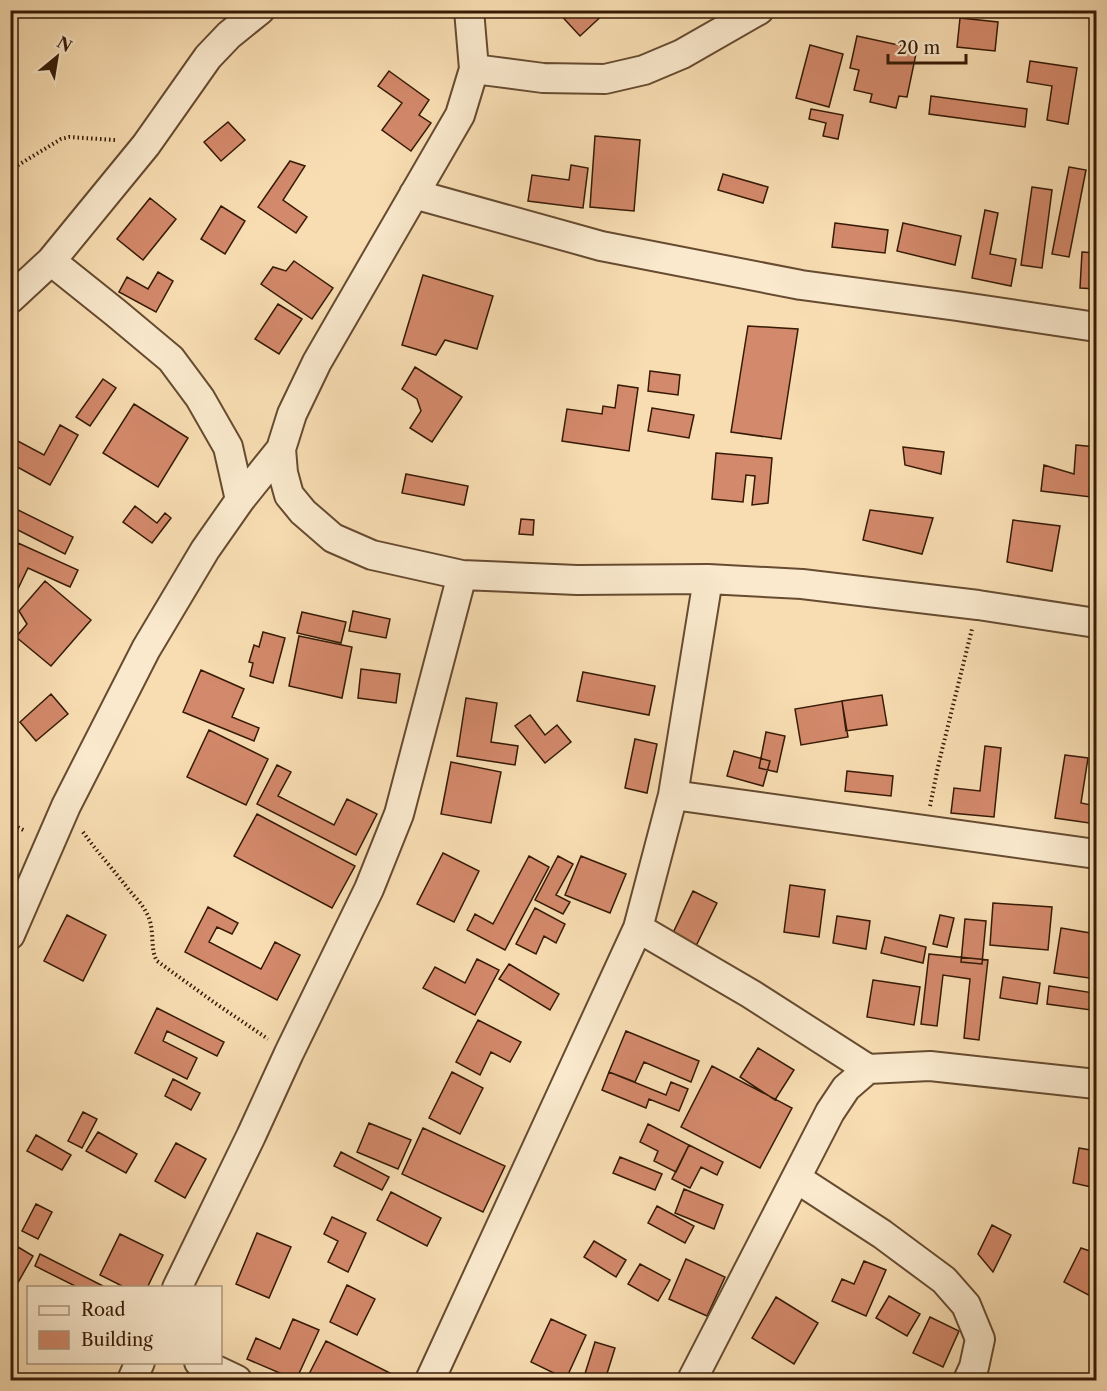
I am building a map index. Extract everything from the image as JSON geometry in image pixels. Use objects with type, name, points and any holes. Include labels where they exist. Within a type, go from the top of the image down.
[{"type":"street","points":[[10,299],[51,261],[146,145],[208,57],[229,35],[260,10]]},
{"type":"street","points":[[10,935],[66,806],[146,649],[205,550],[240,500],[281,449],[292,414],[318,362],[459,115],[474,69],[469,10]]},
{"type":"street","points":[[474,69],[543,78],[605,79],[644,70],[682,54],[759,10]]},
{"type":"street","points":[[414,194],[600,246],[801,285],[1096,327]]},
{"type":"street","points":[[51,261],[171,359],[201,398],[228,447],[240,500]]},
{"type":"street","points":[[281,449],[283,473],[289,495],[303,512],[333,538],[372,555],[462,575],[577,580],[708,579],[802,584],[978,605],[1096,623]]},
{"type":"street","points":[[177,1286],[369,889],[399,814],[462,575]]},
{"type":"street","points":[[430,1380],[638,928],[673,795],[708,579]]},
{"type":"street","points":[[673,795],[1096,854]]},
{"type":"street","points":[[638,928],[751,994],[868,1069],[930,1066],[1096,1084]]},
{"type":"street","points":[[692,1380],[830,1112],[846,1088],[868,1069]]},
{"type":"street","points":[[796,1178],[882,1234],[944,1280],[966,1305],[980,1339],[974,1367],[968,1380]]},
{"type":"street","points":[[132,1380],[139,1364]]},
{"type":"street","points":[[203,1364],[237,1380]]},
{"type":"path","points":[[10,170],[61,139],[69,137],[111,139],[146,145]]},
{"type":"path","points":[[925,830],[939,762],[978,605]]},
{"type":"path","points":[[66,806],[92,846],[145,909],[151,924],[153,950],[157,961],[289,1053]]},
{"type":"building","points":[[556,10],[608,10],[580,36]]},
{"type":"building","points":[[960,18],[998,22],[995,51],[957,47]]},
{"type":"building","points":[[857,36],[917,49],[907,97],[899,96],[896,108],[870,102],[872,94],[854,90],[859,70],[850,68]]},
{"type":"building","points":[[810,45],[843,54],[829,107],[796,98]]},
{"type":"building","points":[[1030,61],[1077,68],[1068,124],[1047,120],[1052,86],[1027,82]]},
{"type":"building","points":[[389,71],[429,100],[419,115],[431,123],[411,151],[382,130],[402,103],[378,86]]},
{"type":"building","points":[[931,96],[1027,109],[1025,127],[929,114]]},
{"type":"building","points":[[811,109],[843,115],[838,139],[823,136],[826,123],[809,119]]},
{"type":"building","points":[[228,122],[245,140],[221,161],[204,142]]},
{"type":"building","points":[[595,136],[640,140],[634,211],[590,207]]},
{"type":"building","points":[[290,161],[305,166],[283,200],[307,217],[296,233],[258,207]]},
{"type":"building","points":[[571,165],[588,168],[583,208],[528,201],[532,175],[569,180]]},
{"type":"building","points":[[1069,167],[1086,170],[1069,257],[1052,254]]},
{"type":"building","points":[[723,174],[768,187],[763,203],[718,190]]},
{"type":"building","points":[[1032,187],[1052,190],[1042,268],[1021,265]]},
{"type":"building","points":[[150,198],[176,219],[143,260],[117,239]]},
{"type":"building","points":[[221,206],[245,221],[225,254],[201,239]]},
{"type":"building","points":[[985,210],[998,213],[990,254],[1016,259],[1011,286],[972,278]]},
{"type":"building","points":[[835,223],[888,230],[885,253],[832,247]]},
{"type":"building","points":[[903,223],[961,236],[955,265],[897,251]]},
{"type":"building","points":[[1082,252],[1096,253],[1096,289],[1080,288]]},
{"type":"building","points":[[294,261],[333,288],[312,319],[261,284],[273,267],[286,271]]},
{"type":"building","points":[[158,272],[173,281],[156,312],[119,292],[127,277],[148,289]]},
{"type":"building","points":[[423,275],[493,296],[477,349],[445,340],[436,355],[402,345]]},
{"type":"building","points":[[278,304],[302,319],[279,354],[255,339]]},
{"type":"building","points":[[748,326],[798,329],[781,439],[731,432]]},
{"type":"building","points":[[415,367],[462,397],[432,442],[410,428],[421,411],[417,399],[402,389]]},
{"type":"building","points":[[650,371],[680,375],[678,395],[648,391]]},
{"type":"building","points":[[103,379],[116,388],[90,426],[76,417]]},
{"type":"building","points":[[618,385],[638,388],[629,451],[562,441],[567,409],[602,414],[603,406],[615,408]]},
{"type":"building","points":[[134,404],[188,438],[158,487],[103,453]]},
{"type":"building","points":[[652,408],[694,415],[689,438],[648,431]]},
{"type":"building","points":[[60,425],[78,435],[50,485],[10,463],[10,445],[14,439],[44,455]]},
{"type":"building","points":[[1076,445],[1096,447],[1091,497],[1041,491],[1044,465],[1074,474]]},
{"type":"building","points":[[903,447],[944,452],[941,474],[905,465]]},
{"type":"building","points":[[716,453],[772,458],[768,503],[752,505],[755,476],[746,475],[743,502],[712,499]]},
{"type":"building","points":[[406,474],[468,486],[464,505],[402,493]]},
{"type":"building","points":[[10,506],[73,537],[65,554],[10,526]]},
{"type":"building","points":[[135,506],[157,523],[165,513],[171,518],[152,543],[123,522]]},
{"type":"building","points":[[870,510],[933,518],[922,554],[863,540]]},
{"type":"building","points":[[521,519],[534,520],[533,535],[519,534]]},
{"type":"building","points":[[1013,520],[1060,526],[1052,571],[1007,562]]},
{"type":"building","points":[[18,543],[78,570],[70,587],[28,568],[14,597],[10,595],[10,560]]},
{"type":"building","points":[[45,581],[91,620],[51,666],[16,637],[27,624],[19,611]]},
{"type":"building","points":[[353,611],[390,619],[386,638],[349,631]]},
{"type":"building","points":[[302,612],[346,622],[341,643],[297,633]]},
{"type":"building","points":[[263,632],[285,638],[273,683],[250,676],[253,663],[249,662],[254,645],[259,647]]},
{"type":"building","points":[[299,636],[352,647],[342,698],[289,686]]},
{"type":"building","points":[[361,669],[400,674],[396,703],[358,698]]},
{"type":"building","points":[[201,670],[244,689],[232,717],[259,728],[254,741],[183,712]]},
{"type":"building","points":[[583,672],[655,686],[649,715],[577,701]]},
{"type":"building","points":[[51,694],[68,714],[36,741],[20,722]]},
{"type":"building","points":[[882,695],[887,725],[846,731],[842,701]]},
{"type":"building","points":[[466,698],[497,703],[491,742],[518,746],[515,765],[457,756]]},
{"type":"building","points":[[842,701],[848,737],[801,745],[795,709]]},
{"type":"building","points":[[530,715],[545,735],[557,725],[571,742],[545,763],[515,726]]},
{"type":"building","points":[[209,730],[268,759],[246,805],[187,777]]},
{"type":"building","points":[[766,732],[785,736],[777,772],[759,768]]},
{"type":"building","points":[[635,739],[657,744],[647,793],[625,788]]},
{"type":"building","points":[[985,746],[1001,748],[994,817],[951,813],[954,788],[980,791]]},
{"type":"building","points":[[734,751],[770,761],[763,786],[727,776]]},
{"type":"building","points":[[1065,755],[1088,758],[1081,803],[1096,806],[1096,824],[1055,818]]},
{"type":"building","points":[[451,762],[501,772],[491,823],[441,814]]},
{"type":"building","points":[[277,765],[291,772],[278,796],[334,825],[347,799],[377,814],[356,855],[257,804]]},
{"type":"building","points":[[847,771],[893,776],[891,796],[845,791]]},
{"type":"building","points":[[257,814],[355,866],[332,908],[234,856]]},
{"type":"building","points":[[443,853],[479,871],[454,922],[417,904]]},
{"type":"building","points":[[529,856],[549,867],[505,950],[467,930],[475,914],[493,924]]},
{"type":"building","points":[[558,856],[573,864],[556,895],[570,902],[563,914],[535,900]]},
{"type":"building","points":[[581,856],[626,874],[610,913],[565,895]]},
{"type":"building","points":[[790,885],[825,890],[819,937],[784,932]]},
{"type":"building","points":[[693,891],[717,903],[696,946],[672,935]]},
{"type":"building","points":[[993,903],[1052,907],[1048,950],[990,945]]},
{"type":"building","points":[[208,907],[238,923],[232,934],[217,927],[209,942],[261,969],[275,942],[300,955],[277,1000],[185,952]]},
{"type":"building","points":[[535,908],[565,924],[556,943],[544,936],[536,954],[516,944]]},
{"type":"building","points":[[67,915],[106,935],[83,981],[44,961]]},
{"type":"building","points":[[940,915],[954,918],[947,947],[933,944]]},
{"type":"building","points":[[837,916],[870,921],[866,949],[833,943]]},
{"type":"building","points":[[965,919],[986,921],[982,964],[961,962]]},
{"type":"building","points":[[1061,928],[1096,934],[1096,979],[1054,973]]},
{"type":"building","points":[[885,937],[926,947],[923,963],[881,953]]},
{"type":"building","points":[[929,954],[988,960],[979,1040],[964,1038],[970,979],[943,975],[937,1026],[921,1024]]},
{"type":"building","points":[[477,959],[499,970],[475,1015],[423,988],[435,967],[465,983]]},
{"type":"building","points":[[509,964],[559,994],[550,1010],[499,979]]},
{"type":"building","points":[[1003,977],[1040,983],[1037,1004],[1000,998]]},
{"type":"building","points":[[873,980],[920,987],[914,1025],[867,1017]]},
{"type":"building","points":[[1049,986],[1094,993],[1091,1010],[1047,1004]]},
{"type":"building","points":[[157,1008],[224,1042],[217,1056],[167,1031],[163,1041],[197,1058],[187,1079],[135,1053]]},
{"type":"building","points":[[478,1020],[521,1042],[510,1062],[491,1052],[480,1075],[456,1062]]},
{"type":"building","points":[[626,1031],[699,1061],[691,1082],[644,1062],[635,1082],[609,1072]]},
{"type":"building","points":[[758,1048],[794,1070],[775,1100],[740,1077]]},
{"type":"building","points":[[712,1066],[792,1108],[760,1168],[681,1127]]},
{"type":"building","points":[[452,1072],[483,1088],[460,1134],[429,1118]]},
{"type":"building","points":[[609,1072],[666,1095],[671,1082],[688,1089],[679,1111],[649,1099],[646,1108],[602,1090]]},
{"type":"building","points":[[173,1079],[200,1093],[191,1110],[165,1096]]},
{"type":"building","points":[[83,1112],[97,1119],[82,1148],[68,1141]]},
{"type":"building","points":[[369,1123],[411,1140],[398,1169],[357,1152]]},
{"type":"building","points":[[648,1124],[689,1145],[676,1172],[654,1161],[658,1151],[640,1142]]},
{"type":"building","points":[[423,1128],[505,1166],[483,1212],[402,1174]]},
{"type":"building","points":[[98,1132],[137,1154],[126,1173],[86,1151]]},
{"type":"building","points":[[36,1135],[71,1155],[62,1170],[27,1151]]},
{"type":"building","points":[[176,1143],[206,1159],[185,1198],[155,1181]]},
{"type":"building","points":[[689,1145],[723,1162],[717,1175],[701,1167],[690,1188],[672,1179]]},
{"type":"building","points":[[1079,1148],[1096,1151],[1096,1188],[1073,1183]]},
{"type":"building","points":[[341,1152],[389,1177],[382,1190],[334,1166]]},
{"type":"building","points":[[620,1157],[662,1174],[655,1190],[613,1173]]},
{"type":"building","points":[[684,1189],[723,1205],[714,1229],[675,1213]]},
{"type":"building","points":[[391,1192],[441,1218],[427,1246],[377,1220]]},
{"type":"building","points":[[36,1204],[52,1212],[38,1239],[22,1231]]},
{"type":"building","points":[[657,1206],[694,1226],[685,1243],[648,1223]]},
{"type":"building","points":[[332,1217],[366,1233],[348,1272],[328,1262],[338,1241],[324,1234]]},
{"type":"building","points":[[992,1225],[1011,1235],[993,1272],[978,1254]]},
{"type":"building","points":[[257,1233],[291,1247],[269,1298],[236,1284]]},
{"type":"building","points":[[120,1234],[163,1255],[148,1286],[122,1286],[100,1275]]},
{"type":"building","points":[[594,1241],[626,1260],[616,1277],[584,1257]]},
{"type":"building","points":[[18,1247],[33,1256],[16,1286],[10,1283],[10,1260]]},
{"type":"building","points":[[1081,1248],[1096,1253],[1096,1299],[1064,1282]]},
{"type":"building","points":[[40,1254],[103,1286],[75,1286],[35,1266]]},
{"type":"building","points":[[686,1259],[725,1277],[707,1316],[669,1299]]},
{"type":"building","points":[[864,1261],[886,1270],[866,1316],[832,1301],[842,1279],[854,1284]]},
{"type":"building","points":[[640,1264],[670,1280],[658,1301],[628,1284]]},
{"type":"building","points":[[347,1285],[375,1299],[357,1335],[330,1322]]},
{"type":"building","points":[[889,1296],[920,1314],[907,1336],[876,1318]]},
{"type":"building","points":[[776,1297],[818,1323],[794,1364],[752,1338]]},
{"type":"building","points":[[930,1317],[959,1331],[943,1367],[913,1353]]},
{"type":"building","points":[[293,1319],[319,1330],[296,1380],[247,1359],[256,1338],[280,1349]]},
{"type":"building","points":[[551,1319],[586,1335],[566,1379],[531,1362]]},
{"type":"building","points":[[326,1341],[392,1374],[388,1380],[306,1380]]},
{"type":"building","points":[[595,1342],[615,1348],[605,1380],[583,1380]]},
{"type":"building","points":[[797,1374],[814,1380],[795,1380]]}]
